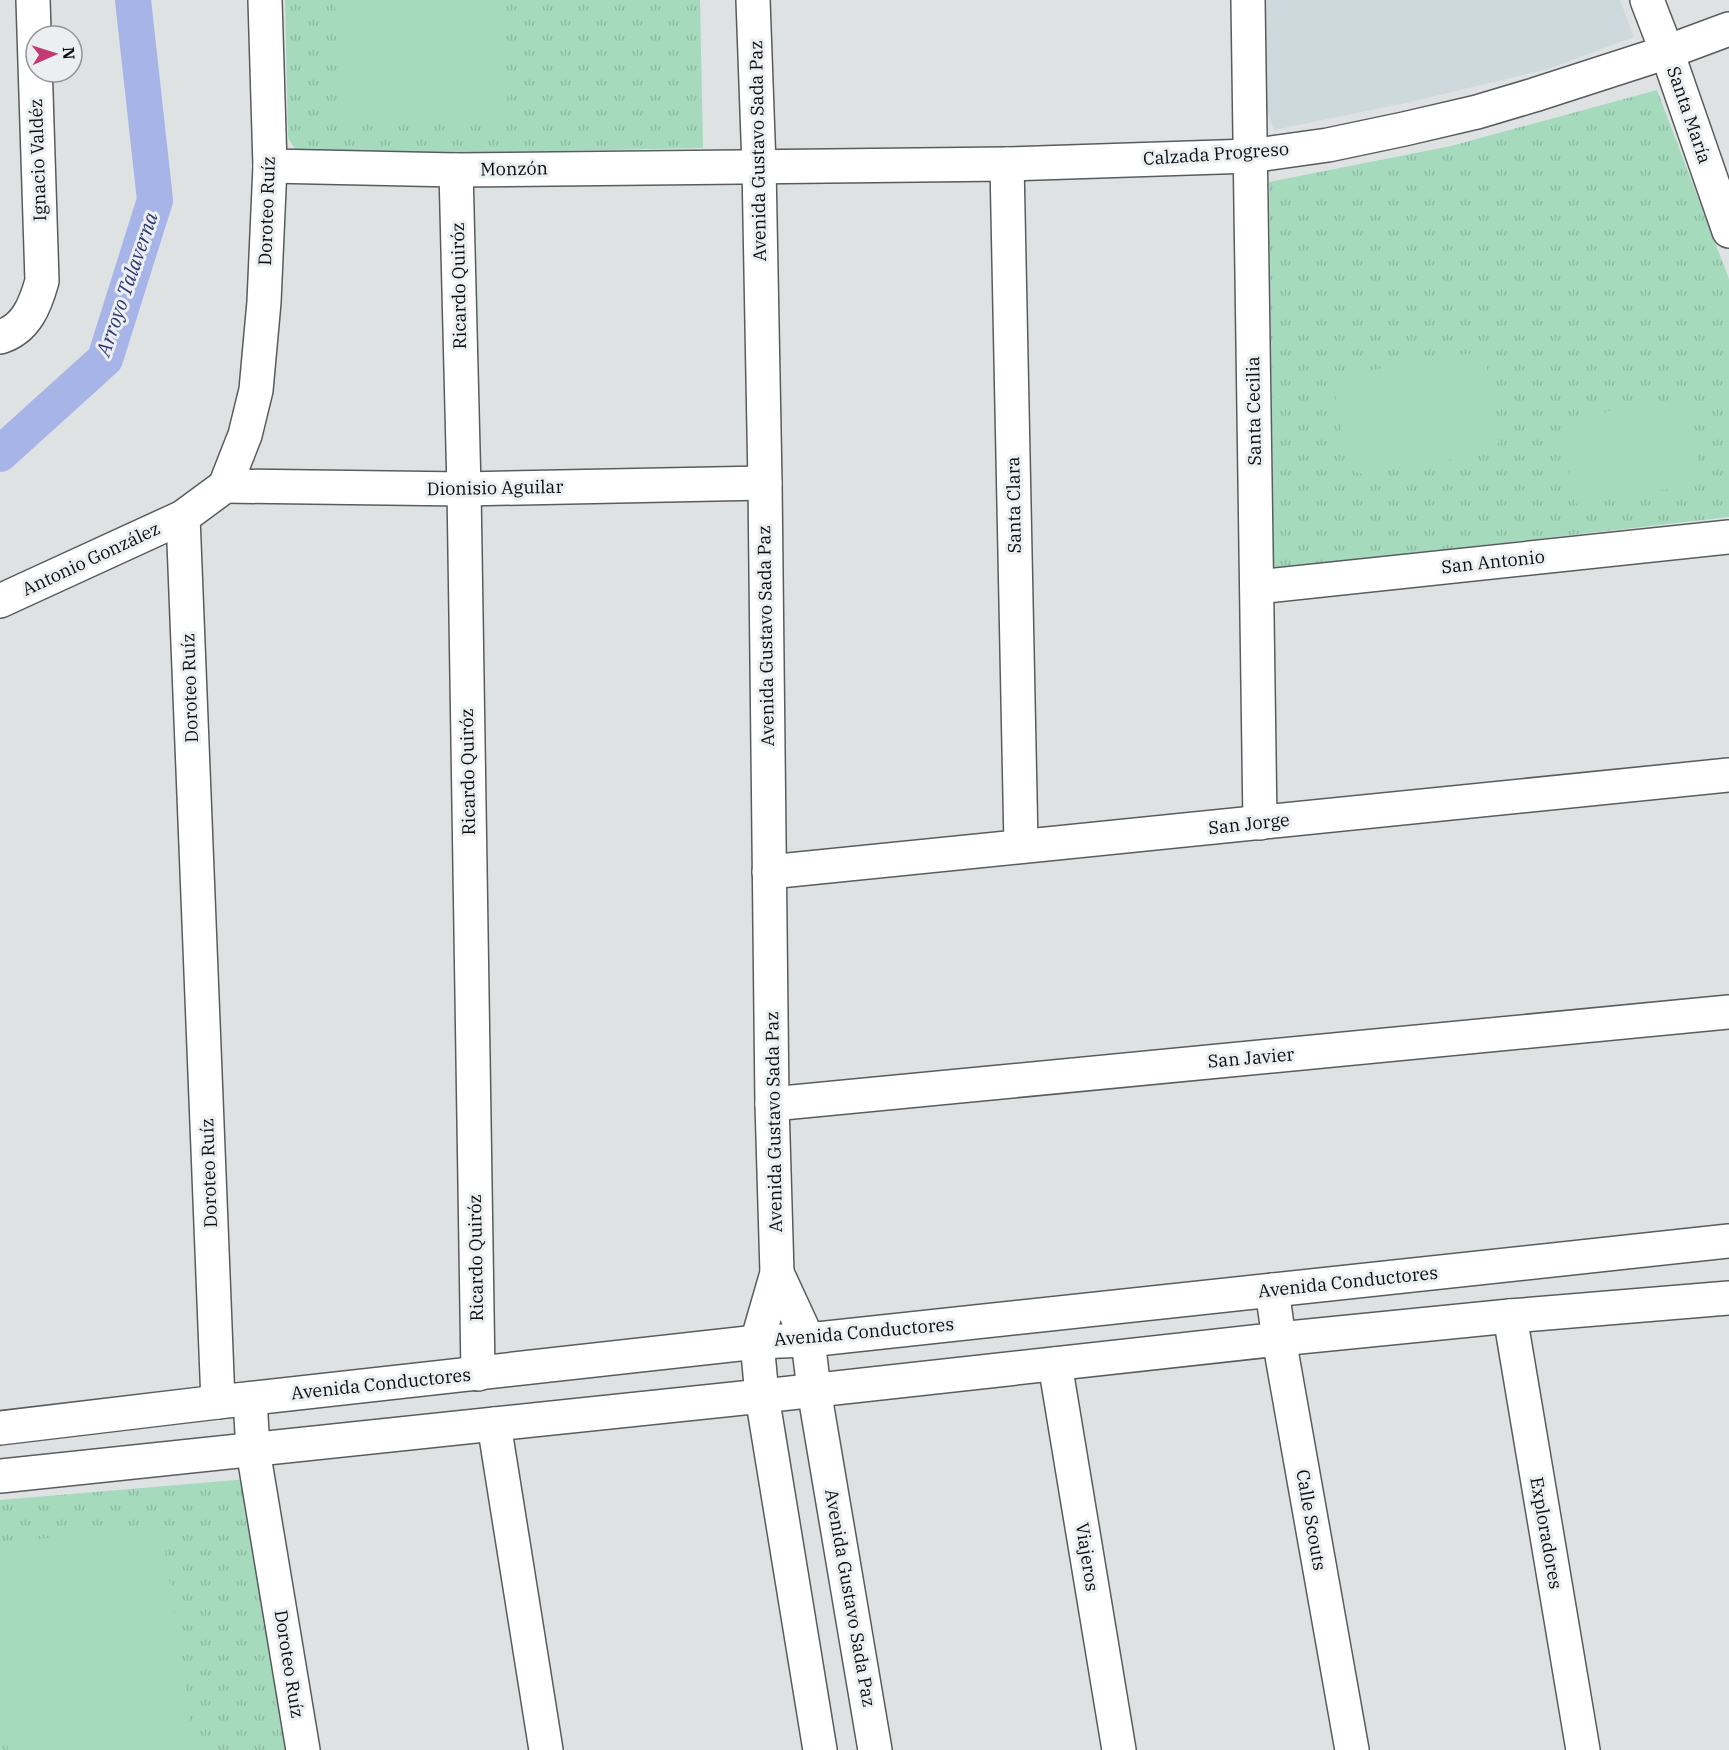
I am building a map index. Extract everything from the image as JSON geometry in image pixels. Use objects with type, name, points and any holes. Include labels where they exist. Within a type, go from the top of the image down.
[{"type":"street","name":"Ignacio Valdéz","points":[[0,337],[17,329],[28,317],[36,303],[42,282],[33,0]]},
{"type":"street","name":"Doroteo Ruíz","points":[[225,486],[245,435],[256,390],[264,302],[270,166],[265,0]]},
{"type":"street","name":"Avenida Gustavo Sada Paz","points":[[753,0],[759,166],[765,483],[772,1104],[777,1273],[757,1342],[762,1396],[820,1750]]},
{"type":"street","name":"Santa Cecilia","points":[[1248,0],[1260,823]]},
{"type":"street","name":"Santa María","points":[[1647,0],[1729,231]]},
{"type":"street","name":"Calzada Progreso","points":[[759,166],[1007,164],[1250,156],[1328,145],[1477,112],[1667,52],[1729,29]]},
{"type":"street","name":"Santa Clara","points":[[1007,164],[1021,846]]},
{"type":"street","name":"Monzón","points":[[270,166],[456,170],[759,166]]},
{"type":"street","name":"Ricardo Quiróz","points":[[456,170],[464,489],[478,1374]]},
{"type":"street","name":"Dionisio Aguilar","points":[[225,486],[464,489],[765,483]]},
{"type":"street","points":[[183,517],[225,486]]},
{"type":"street","name":"Doroteo Ruíz","points":[[183,517],[234,1400],[253,1450],[303,1750]]},
{"type":"street","name":"Antonio González","points":[[0,601],[183,517]]},
{"type":"street","name":"San Antonio","points":[[1257,587],[1729,537]]},
{"type":"street","name":"San Jorge","points":[[769,872],[1729,775]]},
{"type":"street","name":"San Javier","points":[[772,1104],[1729,1012]]},
{"type":"street","name":"Avenida Conductores","points":[[0,1428],[757,1342],[808,1340],[1729,1241]]},
{"type":"street","name":"Avenida Gustavo Sada Paz","points":[[777,1273],[808,1340],[814,1390],[876,1750]]},
{"type":"street","name":"Calle Scouts","points":[[1272,1290],[1352,1750]]},
{"type":"street","points":[[0,1476],[1279,1339],[1510,1316],[1729,1299]]},
{"type":"street","name":"Exploradores","points":[[1510,1316],[1583,1750]]},
{"type":"street","name":"Viajeros","points":[[1055,1364],[1119,1750]]},
{"type":"street","points":[[494,1424],[546,1750]]},
{"type":"shaded area","points":[[1265,0],[1620,0],[1634,37],[1548,69],[1410,102],[1274,130],[1266,109]]},
{"type":"green space","points":[[285,0],[700,0],[703,148],[311,156],[297,152],[288,138]]},
{"type":"green space","points":[[335,0],[503,0],[508,123],[339,124]]},
{"type":"green space","points":[[1657,90],[1729,279],[1729,517],[1274,569],[1269,182],[1451,146]]},
{"type":"green space","points":[[1472,353],[1480,356],[1486,363],[1499,438],[1497,447],[1487,454],[1363,474],[1352,471],[1348,464],[1334,389],[1338,379],[1347,374]]},
{"type":"green space","points":[[1687,397],[1701,484],[1575,504],[1560,420]]},
{"type":"green space","points":[[248,1479],[292,1750],[0,1750],[0,1500]]},
{"type":"green space","points":[[161,1523],[194,1750],[8,1750],[0,1703],[0,1544]]},
{"type":"waterway","name":"Arroyo Talaverna","points":[[0,454],[105,359],[155,200],[133,0]]}]
